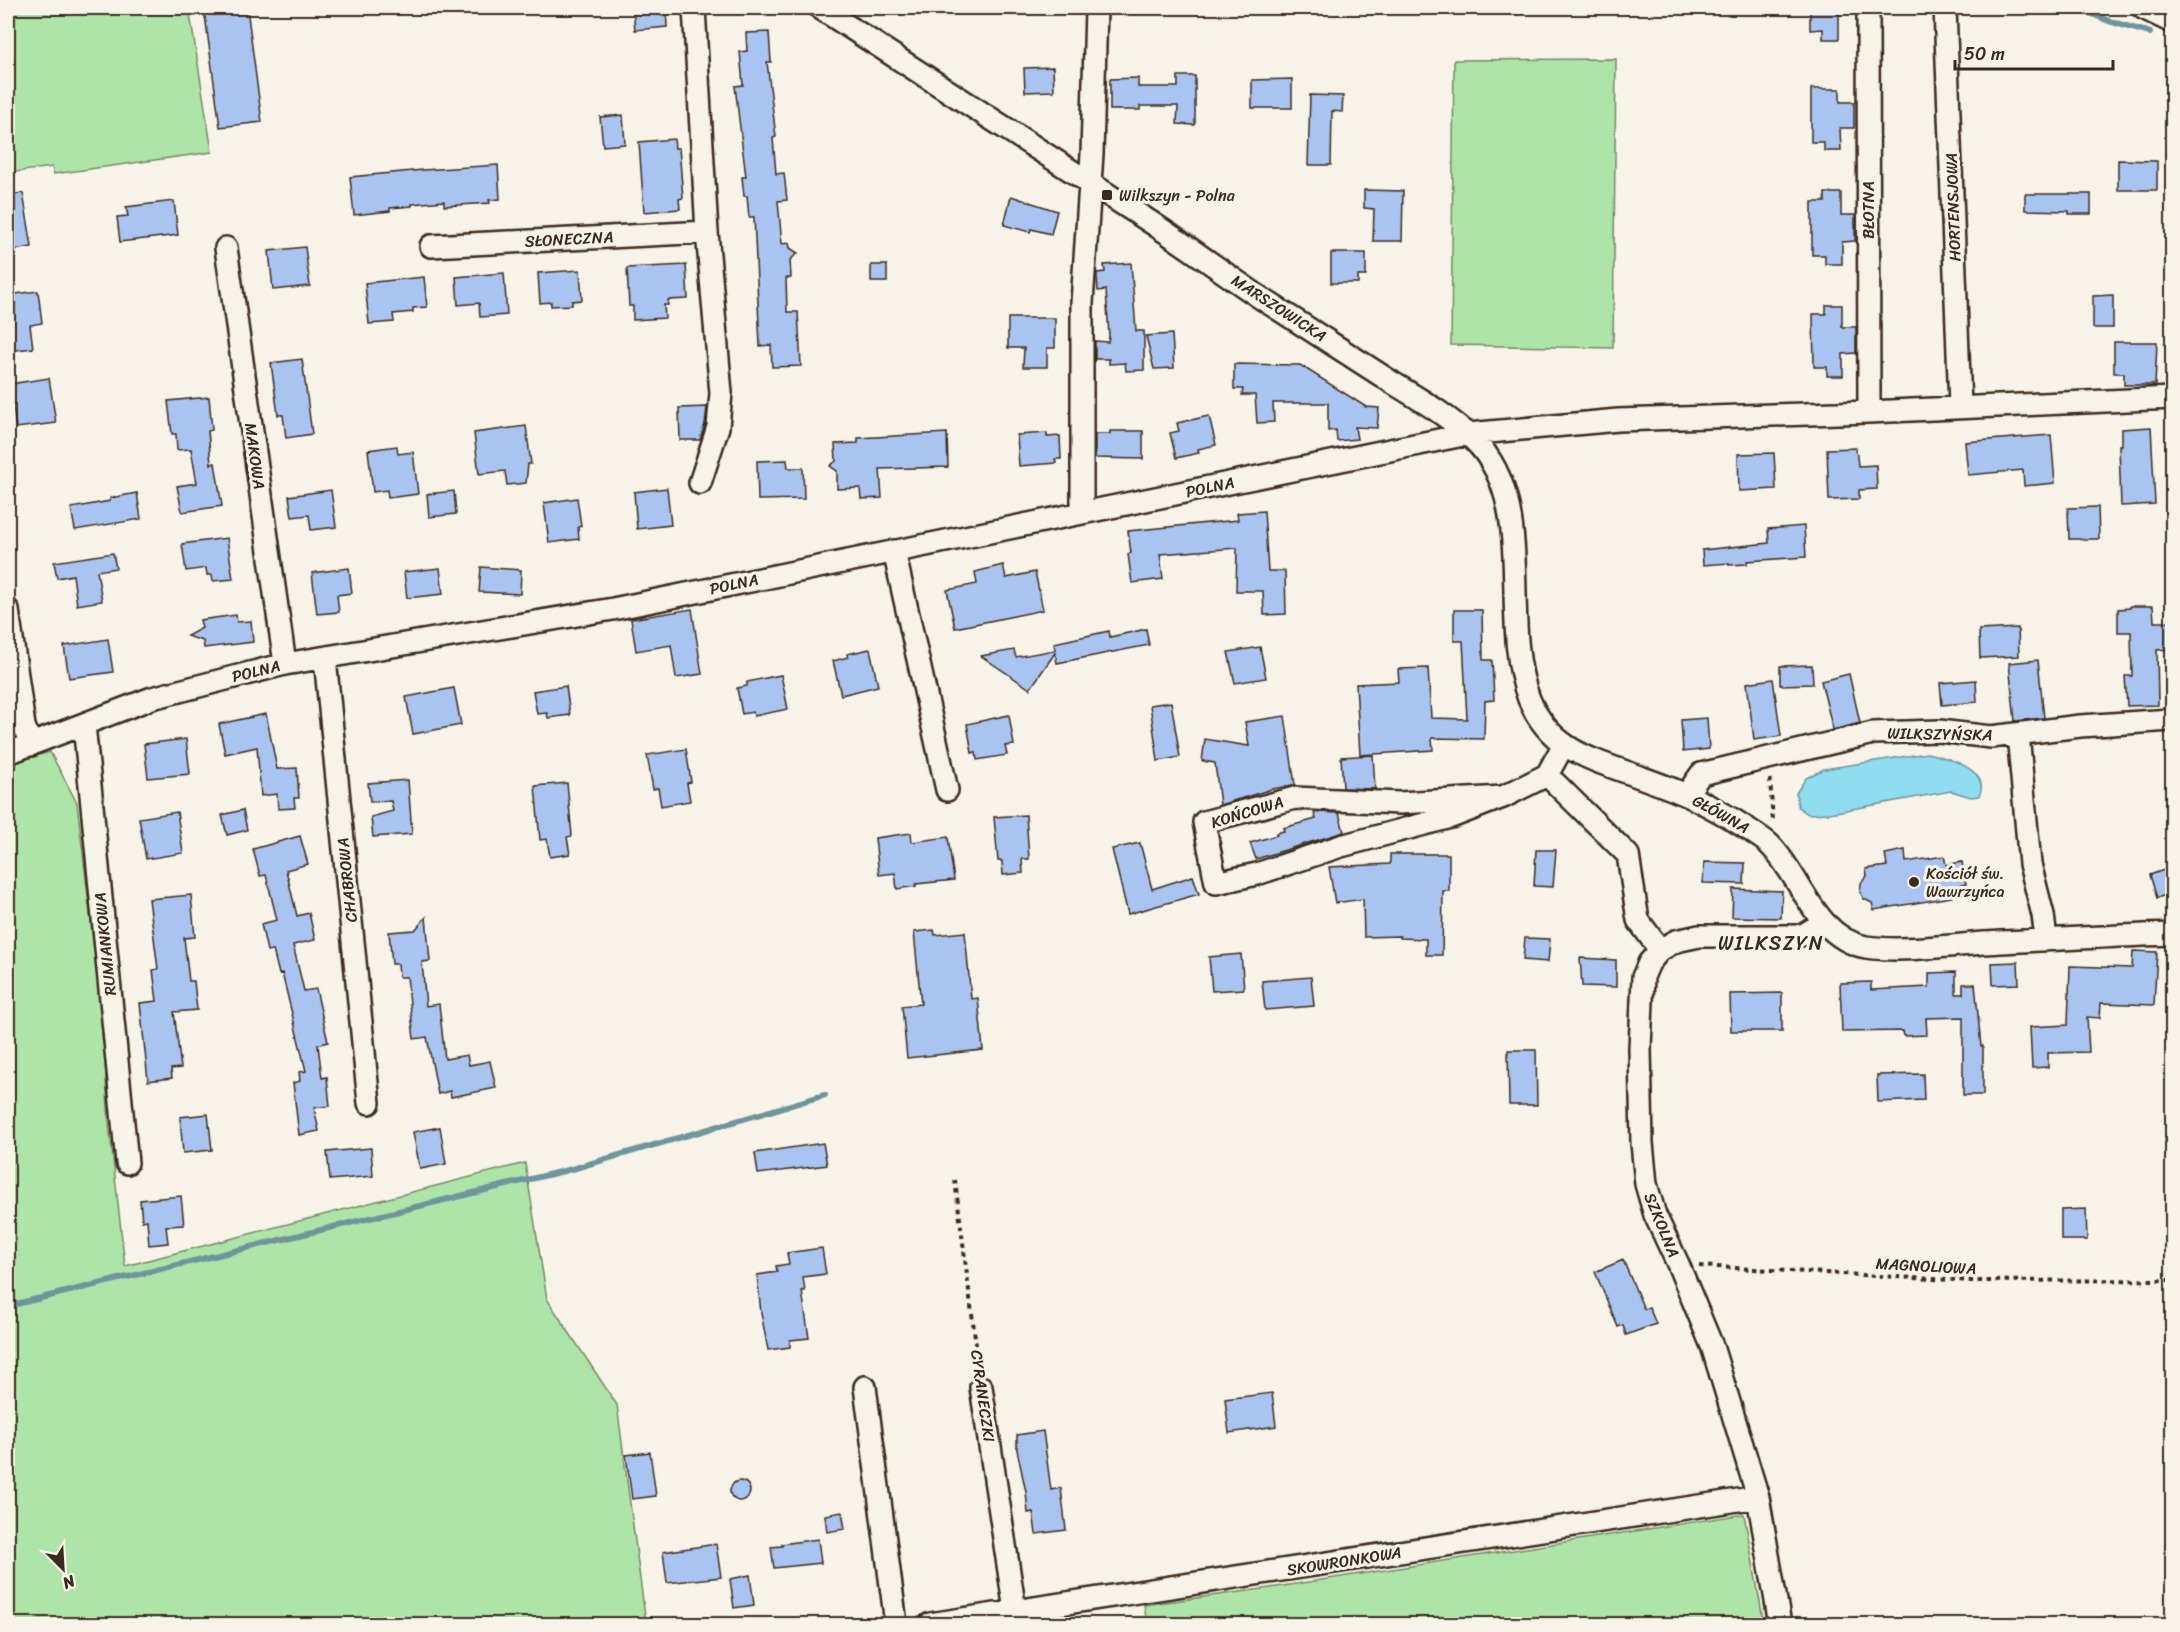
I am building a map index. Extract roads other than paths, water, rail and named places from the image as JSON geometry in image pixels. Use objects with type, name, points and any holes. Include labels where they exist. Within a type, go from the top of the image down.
[{"type":"street","points":[[694,8],[707,232],[721,393],[718,428],[700,483]]},
{"type":"street","name":"MARSZOWICKA","points":[[820,8],[1089,184],[1139,214],[1264,300],[1419,399],[1468,434]]},
{"type":"street","points":[[1082,513],[1082,303],[1092,154],[1096,8]]},
{"type":"street","name":"BŁOTNA","points":[[1868,8],[1869,412]]},
{"type":"street","name":"HORTENSJOWA","points":[[1945,8],[1960,406]]},
{"type":"street","points":[[2143,8],[2172,21]]},
{"type":"street","points":[[2170,8],[2172,21]]},
{"type":"street","name":"SŁONECZNA","points":[[431,246],[707,232]]},
{"type":"street","name":"MAKOWA","points":[[226,248],[285,664]]},
{"type":"street","points":[[1468,434],[1618,420],[1869,412],[2172,398]]},
{"type":"street","name":"POLNA","points":[[8,753],[152,698],[285,664],[614,609],[1468,434]]},
{"type":"street","name":"GŁÓWNA","points":[[1468,434],[1490,459],[1508,498],[1516,630],[1523,680],[1535,710],[1544,724],[1564,744],[1582,756],[1686,795],[1739,823],[1769,844],[1791,872],[1824,922],[1845,939],[1868,947],[1926,947],[2172,934]]},
{"type":"street","points":[[894,551],[947,790]]},
{"type":"street","points":[[8,610],[24,726],[31,746]]},
{"type":"street","name":"CHABROWA","points":[[325,658],[369,1102]]},
{"type":"street","name":"WILKSZYŃSKA","points":[[1686,795],[1701,774],[1873,733],[1939,731],[1991,737],[2080,726],[2172,720]]},
{"type":"street","name":"RUMIANKOWA","points":[[84,724],[127,1163]]},
{"type":"street","points":[[2018,734],[2030,864],[2043,915],[2046,939]]},
{"type":"street","points":[[1564,744],[1547,775],[1628,855],[1638,920],[1660,950],[1676,941],[1699,936],[1797,936],[1805,934],[1824,922]]},
{"type":"street","name":"KOŃCOWA","points":[[1503,797],[1399,803],[1295,798],[1204,822],[1216,883],[1257,874],[1341,846],[1451,817],[1503,797],[1547,775]]},
{"type":"street","name":"SZKOLNA","points":[[1660,950],[1649,963],[1643,977],[1640,1049],[1642,1143],[1646,1184],[1654,1215],[1678,1264],[1712,1346],[1758,1497],[1780,1624]]},
{"type":"street","points":[[865,1387],[896,1624]]},
{"type":"street","name":"CYRANECZKI","points":[[981,1387],[1016,1618]]},
{"type":"street","name":"SKOWRONKOWA","points":[[930,1624],[1016,1618],[1758,1497]]},
{"type":"water","points":[[1927,753],[1955,761],[1973,772],[1979,778],[1981,787],[1979,796],[1971,797],[1951,791],[1830,813],[1808,814],[1798,807],[1796,793],[1806,778],[1824,769]]},
{"type":"waterway","points":[[2078,8],[2109,21],[2150,33]]},
{"type":"waterway","points":[[8,1306],[572,1169],[825,1095]]},
{"type":"place","name":"Wilkszyn - Polna","points":[[1107,195]]},
{"type":"place","name":"Kościół św. Wawrzyńca","points":[[1914,882]]},
{"type":"district","name":"WILKSZYN","points":[[1771,943]]}]
